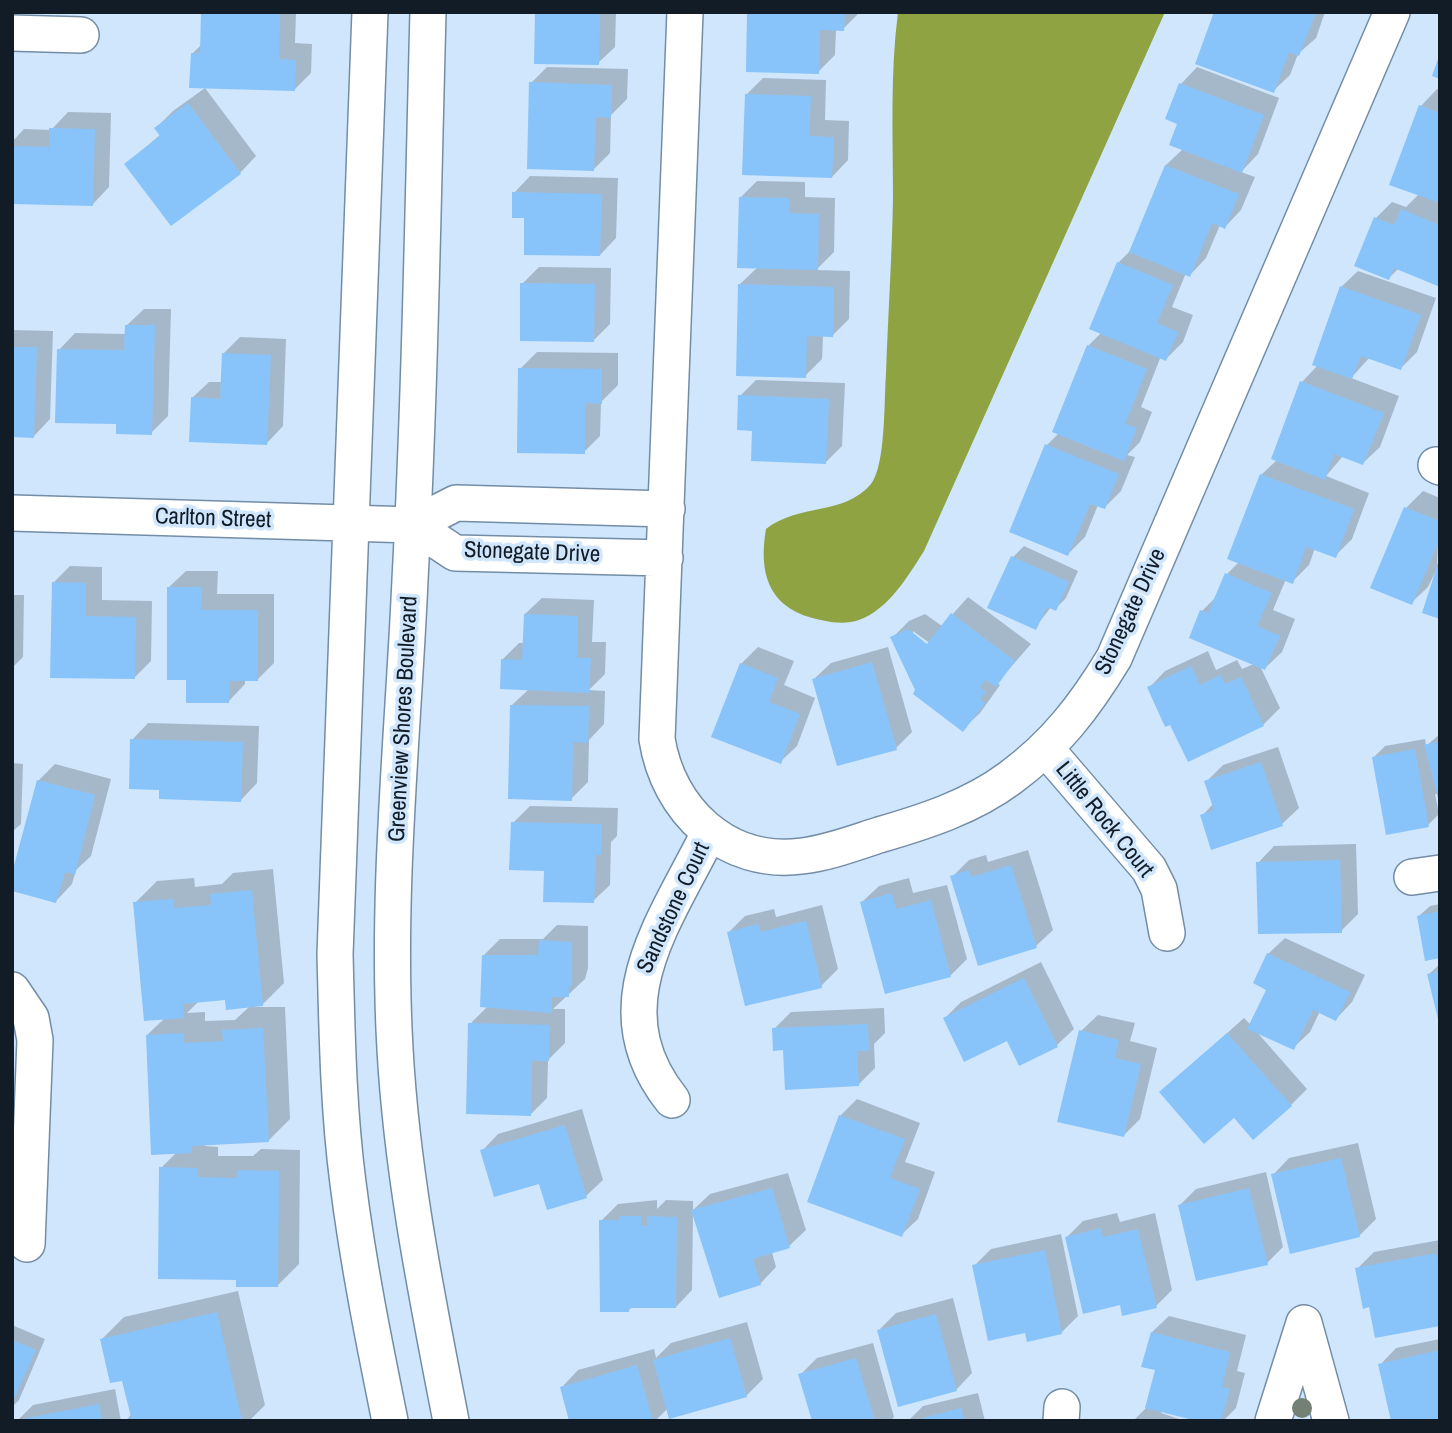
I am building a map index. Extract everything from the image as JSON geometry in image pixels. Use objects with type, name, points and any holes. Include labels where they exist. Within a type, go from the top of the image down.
[{"type":"street","points":[[370,12],[335,954],[338,1067],[347,1181],[364,1294],[390,1421]]},
{"type":"street","name":"Greenview Shores Boulevard","points":[[428,12],[413,525],[393,936],[395,1048],[405,1160],[421,1271],[451,1421]]},
{"type":"street","name":"Stonegate Drive","points":[[685,12],[657,739],[660,761],[679,801],[709,833],[756,854],[778,857],[821,852],[922,822],[967,804],[1008,780],[1046,749],[1089,699],[1114,658],[1392,12]]},
{"type":"street","points":[[12,33],[81,35]]},
{"type":"street","name":"Stonegate Drive","points":[[665,558],[455,553],[413,525],[456,503],[667,509]]},
{"type":"street","name":"Carlton Street","points":[[12,513],[413,525]]},
{"type":"street","name":"Little Rock Court","points":[[1046,749],[1149,869],[1158,889],[1167,933]]},
{"type":"street","name":"Sandstone Court","points":[[672,1100],[647,1062],[640,1041],[638,997],[650,954],[709,833]]},
{"type":"street","points":[[12,990],[31,1018],[35,1040],[27,1244]]},
{"type":"street","points":[[1273,1421],[1304,1323],[1331,1421]]},
{"type":"shaded area","points":[[898,12],[1165,12],[924,551],[897,591],[880,608],[859,620],[835,622],[804,615],[779,599],[766,576],[764,546],[766,529],[793,516],[848,501],[871,484],[876,475],[882,447],[884,415],[893,198],[893,82]]},
{"type":"building","points":[[201,12],[280,12],[279,59],[296,60],[295,91],[189,88],[191,53],[200,53]]},
{"type":"building","points":[[535,12],[600,12],[599,65],[534,64]]},
{"type":"building","points":[[747,12],[845,12],[844,31],[820,30],[819,74],[746,72]]},
{"type":"building","points":[[1214,12],[1307,12],[1315,15],[1299,56],[1289,52],[1274,93],[1195,64]]},
{"type":"building","points":[[1440,56],[1440,79],[1432,76]]},
{"type":"building","points":[[529,82],[612,85],[611,118],[596,117],[594,171],[527,169]]},
{"type":"building","points":[[1179,83],[1264,115],[1242,173],[1169,145],[1177,124],[1165,119]]},
{"type":"building","points":[[745,94],[811,96],[809,136],[834,137],[832,178],[742,175]]},
{"type":"building","points":[[188,103],[241,174],[171,226],[124,164],[160,136],[154,128]]},
{"type":"building","points":[[1419,105],[1440,113],[1440,203],[1389,185]]},
{"type":"building","points":[[49,128],[95,129],[93,206],[12,204],[12,146],[49,147]]},
{"type":"building","points":[[1165,165],[1239,194],[1225,229],[1212,223],[1190,277],[1129,252]]},
{"type":"building","points":[[512,192],[602,194],[600,256],[524,255],[524,218],[512,218]]},
{"type":"building","points":[[739,197],[789,198],[789,213],[819,214],[818,270],[737,268]]},
{"type":"building","points":[[1401,209],[1440,225],[1440,287],[1394,268],[1389,280],[1354,266],[1374,217],[1394,225]]},
{"type":"building","points":[[1117,262],[1173,285],[1157,323],[1178,332],[1166,361],[1089,329]]},
{"type":"building","points":[[520,283],[595,284],[594,342],[520,341]]},
{"type":"building","points":[[738,284],[834,287],[833,337],[807,336],[806,378],[736,376]]},
{"type":"building","points":[[1340,286],[1421,315],[1401,370],[1361,356],[1352,379],[1312,365]]},
{"type":"building","points":[[125,325],[155,325],[152,435],[116,434],[116,424],[55,423],[57,349],[124,350]]},
{"type":"building","points":[[1087,345],[1147,369],[1125,424],[1137,428],[1124,461],[1052,432]]},
{"type":"building","points":[[12,347],[37,347],[34,438],[12,437]]},
{"type":"building","points":[[222,353],[271,355],[267,445],[189,442],[191,397],[220,399]]},
{"type":"building","points":[[518,368],[602,369],[602,404],[585,403],[585,454],[517,453]]},
{"type":"building","points":[[1300,381],[1384,413],[1363,465],[1334,454],[1325,480],[1271,459]]},
{"type":"building","points":[[738,395],[829,399],[826,464],[751,461],[752,431],[737,430]]},
{"type":"building","points":[[1045,444],[1119,474],[1105,509],[1090,504],[1068,556],[1009,532]]},
{"type":"building","points":[[1260,474],[1354,509],[1336,558],[1306,547],[1293,584],[1227,559]]},
{"type":"building","points":[[1404,507],[1440,521],[1440,538],[1412,605],[1370,588]]},
{"type":"building","points":[[1011,556],[1069,582],[1056,611],[1047,607],[1036,630],[987,608]]},
{"type":"building","points":[[1440,560],[1440,619],[1422,613]]},
{"type":"building","points":[[1225,573],[1272,593],[1257,626],[1280,636],[1265,670],[1189,638],[1200,610],[1208,613]]},
{"type":"building","points":[[52,582],[86,583],[86,616],[136,617],[135,679],[50,678]]},
{"type":"building","points":[[167,587],[202,587],[201,610],[258,610],[258,681],[229,681],[229,703],[186,703],[186,680],[167,680]]},
{"type":"building","points":[[951,613],[1015,661],[996,687],[986,680],[980,687],[986,692],[980,699],[985,703],[963,732],[913,694],[915,690],[890,637],[908,629],[927,644]]},
{"type":"building","points":[[524,614],[578,616],[577,658],[591,658],[589,693],[500,689],[501,659],[522,660]]},
{"type":"building","points":[[872,662],[897,750],[837,766],[812,679]]},
{"type":"building","points":[[740,663],[778,678],[769,702],[800,714],[781,764],[711,737]]},
{"type":"building","points":[[1191,666],[1200,685],[1220,675],[1225,684],[1241,677],[1264,726],[1188,762],[1170,725],[1165,727],[1147,687]]},
{"type":"building","points":[[510,705],[589,706],[588,743],[573,742],[572,801],[508,799]]},
{"type":"building","points":[[130,739],[243,742],[241,802],[159,799],[159,790],[129,789]]},
{"type":"building","points":[[1440,741],[1440,802],[1439,802],[1424,745]]},
{"type":"building","points":[[1415,749],[1429,827],[1386,835],[1372,757]]},
{"type":"building","points":[[1261,762],[1283,826],[1211,850],[1200,815],[1214,810],[1204,781]]},
{"type":"building","points":[[37,780],[95,795],[75,875],[65,872],[56,903],[12,891],[12,873]]},
{"type":"building","points":[[511,822],[602,824],[601,855],[596,855],[594,903],[543,902],[544,871],[509,870]]},
{"type":"building","points":[[1340,860],[1342,933],[1258,934],[1256,862]]},
{"type":"building","points":[[1011,865],[1037,948],[978,966],[950,876],[969,870],[971,877]]},
{"type":"building","points":[[252,890],[263,1006],[226,1010],[225,1000],[183,1004],[184,1018],[144,1021],[133,902],[173,899],[174,908],[211,905],[210,894]]},
{"type":"building","points":[[892,893],[896,909],[931,900],[951,977],[885,994],[860,902]]},
{"type":"building","points":[[1440,911],[1440,958],[1425,961],[1417,916]]},
{"type":"building","points":[[806,921],[822,988],[745,1006],[727,932],[758,924],[760,932]]},
{"type":"building","points":[[539,940],[572,942],[572,986],[569,986],[569,997],[552,997],[552,1013],[480,1007],[482,955],[538,955]]},
{"type":"building","points":[[1267,953],[1350,992],[1336,1021],[1313,1010],[1294,1050],[1247,1029],[1266,990],[1253,983]]},
{"type":"building","points":[[1440,971],[1440,1018],[1438,1019],[1427,974]]},
{"type":"building","points":[[1024,978],[1058,1047],[1019,1066],[1007,1041],[964,1062],[943,1018]]},
{"type":"building","points":[[468,1023],[550,1025],[549,1061],[532,1061],[531,1116],[466,1114]]},
{"type":"building","points":[[868,1024],[869,1051],[857,1051],[859,1086],[785,1090],[783,1050],[773,1051],[772,1028]]},
{"type":"building","points":[[263,1028],[269,1142],[192,1146],[192,1153],[151,1155],[146,1035],[184,1033],[184,1043],[223,1041],[222,1030]]},
{"type":"building","points":[[1079,1030],[1119,1040],[1115,1058],[1141,1064],[1124,1137],[1057,1122]]},
{"type":"building","points":[[1227,1033],[1292,1106],[1253,1140],[1234,1118],[1204,1144],[1159,1092]]},
{"type":"building","points":[[839,1115],[905,1139],[890,1178],[920,1189],[902,1237],[807,1202]]},
{"type":"building","points":[[565,1125],[587,1198],[547,1210],[539,1184],[494,1197],[480,1150]]},
{"type":"building","points":[[1341,1158],[1360,1237],[1290,1254],[1271,1174]]},
{"type":"building","points":[[159,1167],[197,1168],[197,1177],[237,1178],[237,1170],[279,1171],[278,1287],[236,1287],[236,1280],[158,1279]]},
{"type":"building","points":[[772,1188],[790,1248],[753,1259],[761,1285],[719,1298],[691,1210]]},
{"type":"building","points":[[1249,1188],[1268,1265],[1196,1281],[1178,1205]]},
{"type":"building","points":[[619,1216],[641,1216],[641,1225],[647,1226],[647,1216],[677,1217],[676,1308],[629,1308],[629,1312],[600,1312],[599,1220],[619,1220]]},
{"type":"building","points":[[1101,1228],[1103,1237],[1138,1229],[1157,1308],[1122,1316],[1120,1305],[1083,1314],[1065,1237]]},
{"type":"building","points":[[1045,1250],[1062,1334],[1027,1342],[1025,1333],[988,1341],[972,1265]]},
{"type":"building","points":[[1436,1253],[1440,1272],[1440,1326],[1375,1338],[1369,1307],[1363,1309],[1355,1268]]},
{"type":"building","points":[[217,1312],[242,1421],[124,1421],[131,1417],[122,1381],[110,1383],[100,1339]]},
{"type":"building","points":[[936,1314],[957,1391],[898,1407],[877,1330]]},
{"type":"building","points":[[1151,1332],[1230,1352],[1222,1387],[1230,1389],[1221,1421],[1197,1421],[1145,1408],[1155,1370],[1141,1367]]},
{"type":"building","points":[[730,1338],[747,1397],[669,1419],[653,1360]]},
{"type":"building","points":[[12,1340],[36,1350],[12,1404]]},
{"type":"building","points":[[1440,1350],[1440,1421],[1391,1421],[1378,1364]]},
{"type":"building","points":[[856,1358],[875,1421],[812,1421],[798,1374]]},
{"type":"building","points":[[637,1365],[653,1421],[569,1421],[560,1387]]},
{"type":"building","points":[[99,1404],[102,1421],[22,1421],[22,1419]]},
{"type":"building","points":[[961,1408],[964,1421],[915,1421],[915,1420]]}]
